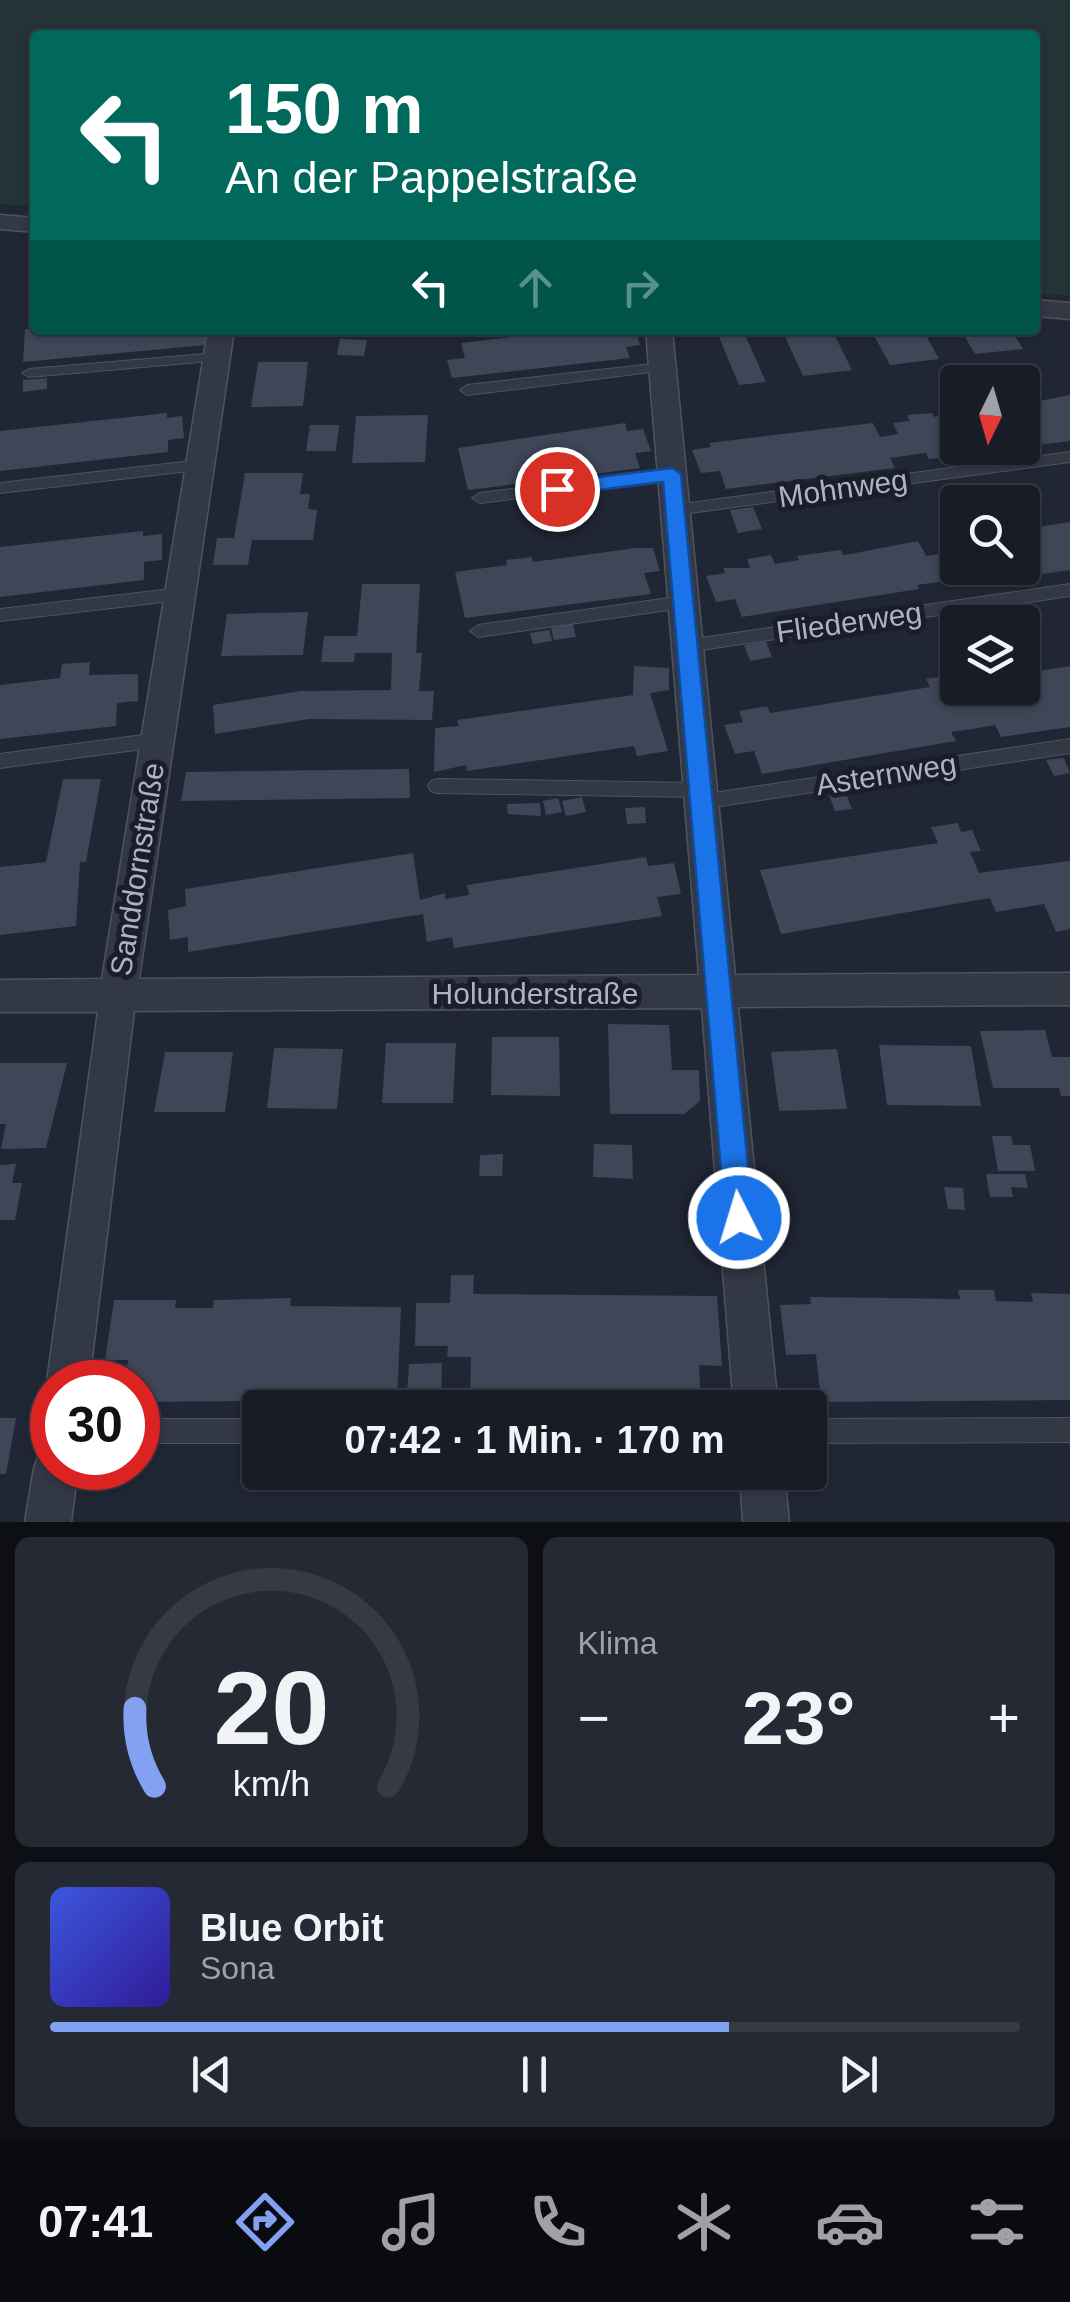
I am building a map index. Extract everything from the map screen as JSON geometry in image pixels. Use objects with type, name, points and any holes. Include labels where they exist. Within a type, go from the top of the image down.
[{"type":"street","points":[[0,222],[30,225]]},
{"type":"street","points":[[1040,308],[1070,311]]},
{"type":"street","points":[[659,335],[754,1390]]},
{"type":"street","name":"Sanddornstraße","points":[[71,1360],[118,995],[219,343]]},
{"type":"street","name":"Holunderstraße","points":[[0,996],[1070,989]]},
{"type":"street","points":[[48,1522],[53,1490]]},
{"type":"street","points":[[763,1490],[766,1522]]},
{"type":"lane","name":"Sanddornstraße","points":[[28,373],[219,343]]},
{"type":"lane","points":[[468,390],[662,367]]},
{"type":"lane","name":"Mohnweg","points":[[675,510],[1070,457]]},
{"type":"lane","points":[[0,488],[200,465]]},
{"type":"lane","points":[[480,498],[672,474]]},
{"type":"lane","name":"Fliederweg","points":[[687,646],[1070,590]]},
{"type":"lane","points":[[0,615],[180,594]]},
{"type":"lane","points":[[478,630],[683,602]]},
{"type":"lane","points":[[0,761],[158,740]]},
{"type":"lane","name":"Asternweg","points":[[437,786],[701,796],[1070,746]]},
{"type":"lane","points":[[827,1431],[1070,1430]]},
{"type":"lane","points":[[160,1431],[242,1431]]},
{"type":"shaded area","points":[[0,0],[1070,0],[1070,296],[1040,293],[1040,30],[30,30],[30,207],[0,204]]},
{"type":"building","points":[[25,329],[30,329],[30,335],[206,335],[206,345],[23,362]]},
{"type":"building","points":[[529,335],[637,335],[640,345],[626,347],[630,358],[452,378],[447,360],[465,358],[461,343]]},
{"type":"building","points":[[718,335],[745,335],[766,382],[739,385]]},
{"type":"building","points":[[784,335],[834,335],[852,370],[803,376]]},
{"type":"building","points":[[874,335],[926,335],[939,359],[890,365]]},
{"type":"building","points":[[964,335],[1014,335],[1023,349],[975,354]]},
{"type":"building","points":[[340,339],[367,340],[364,356],[337,355]]},
{"type":"building","points":[[258,362],[308,362],[303,406],[251,407]]},
{"type":"building","points":[[47,378],[47,389],[23,392],[23,380]]},
{"type":"building","points":[[1070,395],[1070,441],[1040,445],[1040,401]]},
{"type":"building","points":[[167,413],[167,418],[182,416],[184,438],[168,440],[168,452],[0,471],[0,431]]},
{"type":"building","points":[[428,415],[425,462],[352,463],[356,416]]},
{"type":"building","points":[[907,415],[940,416],[940,458],[929,459],[926,453],[890,458],[895,468],[726,489],[720,471],[701,473],[692,450],[711,447],[709,443],[873,423],[880,437],[898,434],[893,423],[910,421]]},
{"type":"building","points":[[625,423],[627,431],[643,429],[651,451],[635,453],[640,468],[468,490],[458,448]]},
{"type":"building","points":[[310,425],[339,425],[336,451],[306,451]]},
{"type":"building","points":[[245,473],[303,473],[300,494],[310,494],[308,509],[317,510],[313,540],[252,540],[248,565],[213,565],[217,538],[234,538]]},
{"type":"building","points":[[753,507],[762,529],[738,533],[730,510]]},
{"type":"building","points":[[1070,522],[1070,570],[1040,574],[1040,526]]},
{"type":"building","points":[[143,531],[143,536],[162,534],[162,560],[144,562],[144,580],[0,597],[0,547]]},
{"type":"building","points":[[918,541],[926,556],[940,554],[940,582],[917,585],[919,589],[742,617],[735,599],[716,602],[706,576],[725,573],[723,568],[750,568],[747,559],[771,555],[775,564],[799,560],[797,556],[841,550],[843,555]]},
{"type":"building","points":[[653,548],[660,571],[644,573],[651,594],[465,618],[455,572],[507,565],[506,560],[532,557],[533,562]]},
{"type":"building","points":[[362,584],[420,584],[416,653],[422,653],[419,691],[434,691],[432,720],[309,719],[215,734],[213,705],[301,691],[391,690],[392,653],[355,653],[354,662],[321,662],[324,636],[357,636]]},
{"type":"building","points":[[308,612],[303,655],[221,656],[227,614]]},
{"type":"building","points":[[573,624],[576,637],[554,640],[551,628]]},
{"type":"building","points":[[549,630],[552,641],[533,644],[530,633]]},
{"type":"building","points":[[766,641],[772,657],[750,661],[744,645]]},
{"type":"building","points":[[90,662],[89,675],[138,674],[138,701],[117,703],[116,726],[0,739],[0,685],[60,678],[62,664]]},
{"type":"building","points":[[634,666],[669,668],[669,690],[650,693],[668,751],[637,756],[634,746],[467,771],[466,765],[434,772],[435,728],[459,726],[457,720],[633,695]]},
{"type":"building","points":[[1070,666],[1070,727],[1001,737],[995,725],[951,732],[956,741],[762,774],[754,751],[735,754],[724,725],[743,722],[739,711],[767,706],[770,713],[930,687],[926,679],[940,677],[940,705],[1040,705],[1040,671]]},
{"type":"building","points":[[1064,758],[1070,773],[1054,776],[1046,760]]},
{"type":"building","points":[[409,769],[410,798],[181,801],[186,772]]},
{"type":"building","points":[[63,779],[101,779],[86,862],[80,862],[76,926],[0,935],[0,867],[46,862]]},
{"type":"building","points":[[845,792],[852,809],[835,811],[829,795]]},
{"type":"building","points":[[582,797],[586,812],[566,816],[562,801]]},
{"type":"building","points":[[558,798],[562,812],[546,815],[543,801]]},
{"type":"building","points":[[540,803],[541,816],[508,814],[507,804]]},
{"type":"building","points":[[645,807],[646,823],[627,824],[625,808]]},
{"type":"building","points":[[958,823],[961,832],[972,830],[981,851],[970,852],[979,873],[1070,861],[1070,929],[1056,932],[1044,904],[996,912],[990,898],[781,934],[760,870],[938,843],[931,827]]},
{"type":"building","points":[[413,853],[420,900],[445,893],[445,899],[469,895],[467,885],[646,857],[648,866],[674,863],[681,894],[657,897],[662,916],[454,948],[452,937],[427,942],[423,914],[188,952],[188,937],[170,940],[168,910],[186,906],[185,889]]},
{"type":"building","points":[[608,1024],[669,1025],[672,1070],[699,1070],[700,1101],[684,1114],[610,1114]]},
{"type":"building","points":[[1045,1030],[1052,1057],[1070,1057],[1070,1096],[1061,1096],[1059,1088],[993,1088],[980,1031]]},
{"type":"building","points":[[492,1037],[559,1037],[560,1096],[491,1095]]},
{"type":"building","points":[[386,1043],[456,1043],[453,1103],[382,1103]]},
{"type":"building","points":[[879,1045],[971,1046],[981,1106],[887,1105]]},
{"type":"building","points":[[274,1048],[343,1049],[337,1109],[267,1108]]},
{"type":"building","points":[[837,1049],[847,1109],[779,1111],[771,1052]]},
{"type":"building","points":[[165,1052],[233,1052],[225,1112],[154,1112]]},
{"type":"building","points":[[0,1063],[67,1063],[46,1148],[1,1149],[6,1124],[0,1124]]},
{"type":"building","points":[[992,1136],[1011,1136],[1013,1145],[1030,1145],[1035,1171],[998,1171]]},
{"type":"building","points":[[594,1144],[632,1145],[633,1179],[593,1177]]},
{"type":"building","points":[[503,1154],[502,1176],[479,1176],[480,1155]]},
{"type":"building","points":[[16,1164],[12,1183],[22,1183],[15,1220],[0,1220],[0,1165]]},
{"type":"building","points":[[986,1174],[1025,1174],[1028,1188],[1011,1187],[1013,1197],[990,1197]]},
{"type":"building","points":[[944,1187],[963,1188],[965,1210],[948,1209]]},
{"type":"building","points":[[451,1275],[474,1275],[473,1294],[717,1296],[722,1366],[699,1365],[700,1390],[470,1390],[471,1357],[447,1357],[448,1346],[415,1346],[416,1303],[450,1303]]},
{"type":"building","points":[[958,1290],[994,1290],[996,1301],[1033,1302],[1031,1293],[1070,1294],[1070,1400],[827,1402],[827,1390],[820,1390],[816,1354],[786,1355],[780,1305],[811,1304],[810,1297],[960,1299]]},
{"type":"building","points":[[291,1298],[290,1306],[401,1307],[397,1390],[242,1390],[242,1401],[160,1402],[160,1360],[105,1360],[114,1300],[176,1300],[175,1308],[213,1308],[214,1300]]},
{"type":"building","points":[[442,1363],[441,1390],[407,1390],[409,1364]]},
{"type":"building","points":[[0,1418],[16,1418],[6,1474],[0,1474]]},
{"type":"route","points":[[557,489],[672,474],[739,1218]]}]
